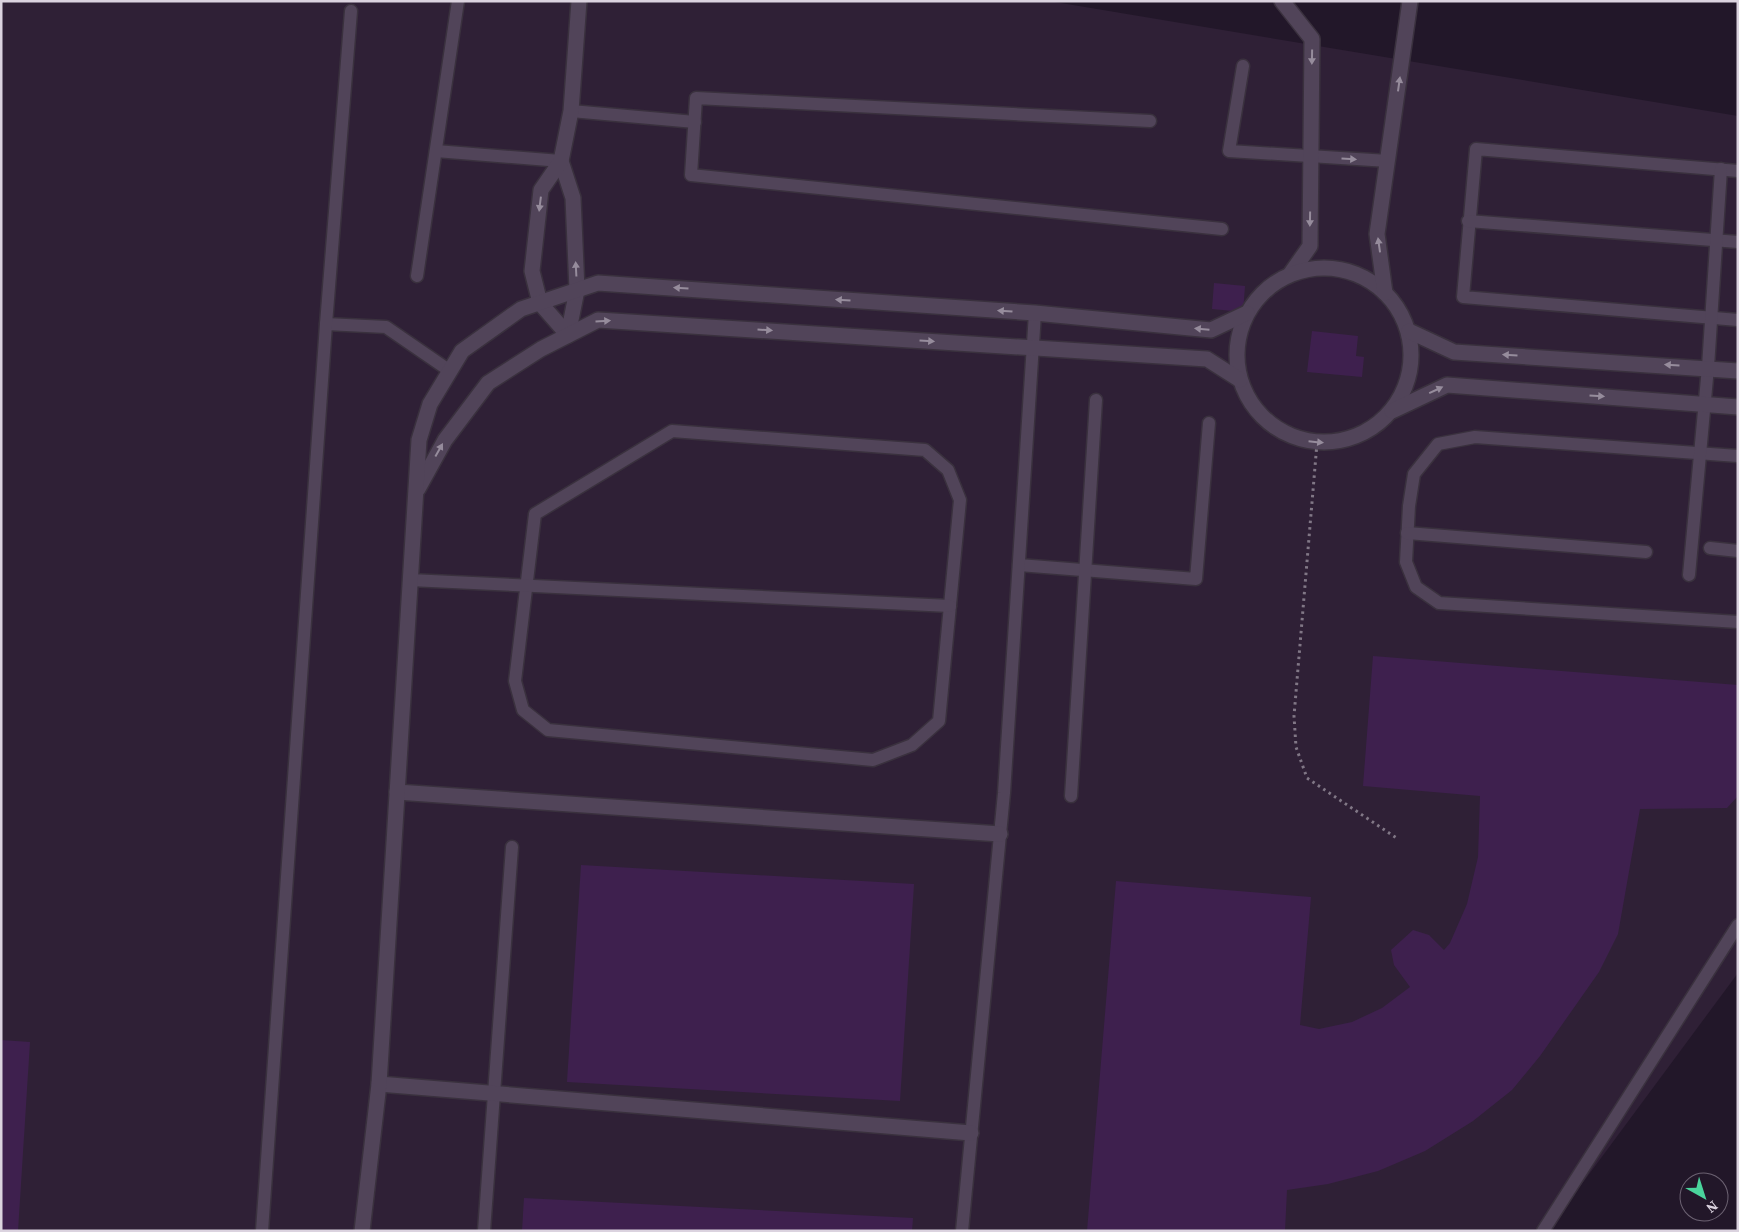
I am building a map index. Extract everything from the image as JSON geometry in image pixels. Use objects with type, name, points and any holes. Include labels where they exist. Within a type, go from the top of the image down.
[{"type":"street","points":[[568,335],[540,303],[532,271],[542,190],[561,161],[571,111],[579,1]]},
{"type":"street","points":[[1282,1],[1312,39],[1310,246],[1290,273],[1265,290],[1247,313],[1237,342],[1237,372],[1248,400],[1265,422],[1290,436],[1317,443],[1345,441],[1371,430],[1392,411],[1447,385],[1738,407]]},
{"type":"street","points":[[1385,293],[1377,234],[1410,1]]},
{"type":"street","points":[[561,161],[573,198],[577,290],[568,335]]},
{"type":"street","points":[[1290,273],[1320,267],[1350,271],[1377,284],[1397,306],[1409,331],[1412,359],[1406,387],[1392,411]]},
{"type":"street","points":[[362,1231],[378,1084],[419,440],[430,404],[462,352],[522,308],[598,283],[1035,313],[1211,330],[1247,313]]},
{"type":"street","points":[[416,493],[445,440],[488,383],[541,349],[598,320],[1207,359],[1240,380]]},
{"type":"street","points":[[1409,331],[1454,352],[1738,371]]},
{"type":"street","points":[[397,792],[1000,834]]},
{"type":"street","points":[[378,1084],[971,1132]]},
{"type":"lane","points":[[417,276],[458,1]]},
{"type":"lane","points":[[262,1231],[326,324],[351,11]]},
{"type":"lane","points":[[1243,66],[1229,151],[1388,161]]},
{"type":"lane","points":[[1150,121],[696,98],[691,175],[1222,229]]},
{"type":"lane","points":[[571,111],[695,122]]},
{"type":"lane","points":[[1738,171],[1476,149],[1468,221],[1463,298],[1738,320]]},
{"type":"lane","points":[[436,150],[561,161]]},
{"type":"lane","points":[[1689,575],[1708,368],[1721,169]]},
{"type":"lane","points":[[1468,221],[1738,242]]},
{"type":"lane","points":[[962,1231],[1000,834],[1035,313]]},
{"type":"lane","points":[[326,324],[386,327],[450,371]]},
{"type":"lane","points":[[1071,796],[1096,400]]},
{"type":"lane","points":[[1019,565],[1196,579],[1209,423]]},
{"type":"lane","points":[[672,431],[925,450],[948,470],[960,500],[938,721],[912,745],[873,760],[548,730],[523,710],[515,681],[527,585],[535,514],[672,431]]},
{"type":"lane","points":[[1738,456],[1475,437],[1438,444],[1414,474],[1407,534],[1406,562],[1416,587],[1439,604],[1738,622]]},
{"type":"lane","points":[[1407,534],[1646,552]]},
{"type":"lane","points":[[1710,548],[1738,550]]},
{"type":"lane","points":[[410,580],[950,606]]},
{"type":"lane","points":[[484,1231],[512,847]]},
{"type":"lane","points":[[1543,1231],[1738,925]]},
{"type":"path","points":[[1317,443],[1294,716],[1296,747],[1307,778],[1398,839]]},
{"type":"shaded area","points":[[1,1],[1049,1],[1738,116],[1738,973],[1547,1231],[1,1231]]},
{"type":"building","points":[[1214,283],[1245,286],[1243,312],[1212,309]]},
{"type":"building","points":[[1312,331],[1358,336],[1356,356],[1364,357],[1362,377],[1307,372]]},
{"type":"building","points":[[1373,656],[1738,685],[1738,796],[1727,808],[1640,809],[1618,934],[1599,972],[1540,1056],[1512,1090],[1473,1121],[1425,1151],[1378,1171],[1328,1184],[1287,1190],[1285,1231],[1087,1231],[1116,881],[1311,897],[1300,1025],[1319,1029],[1352,1022],[1382,1008],[1410,987],[1394,965],[1391,950],[1413,930],[1429,935],[1444,950],[1450,943],[1467,904],[1478,857],[1480,796],[1363,786]]},
{"type":"building","points":[[581,865],[914,884],[900,1101],[567,1082]]},
{"type":"building","points":[[1,1040],[30,1042],[18,1231],[1,1231]]},
{"type":"building","points":[[524,1198],[913,1218],[912,1231],[522,1231]]}]
